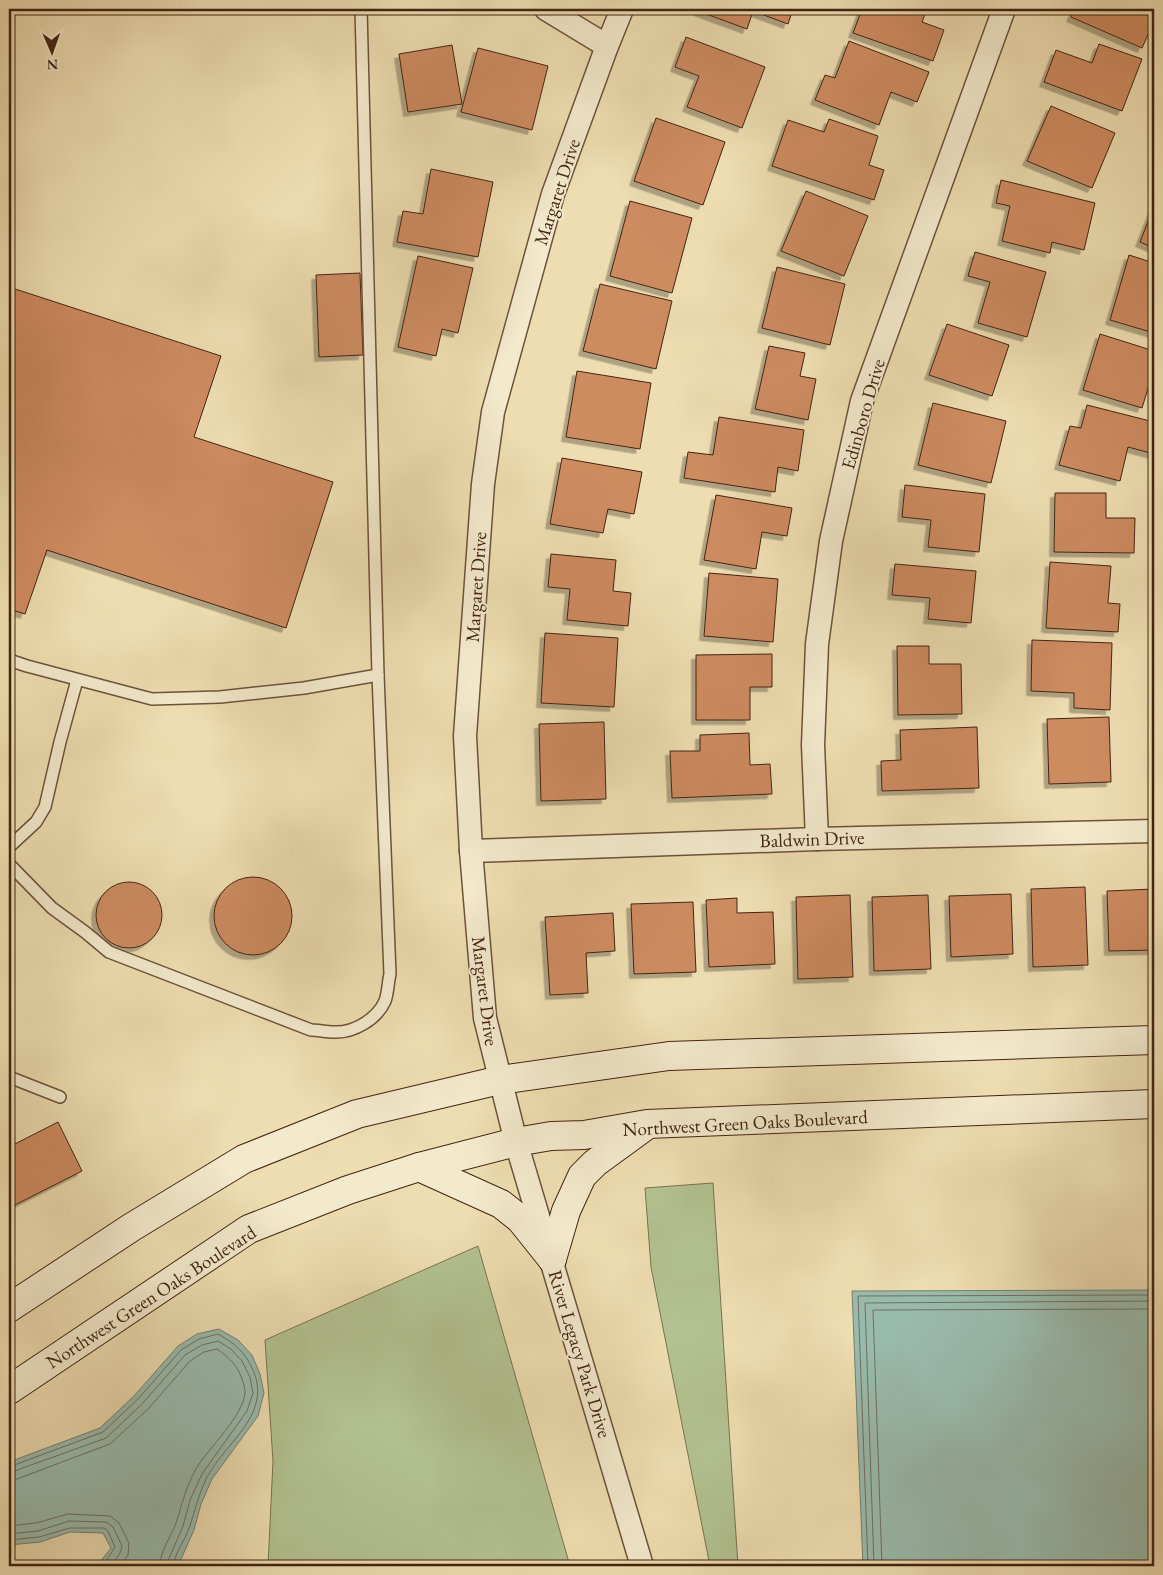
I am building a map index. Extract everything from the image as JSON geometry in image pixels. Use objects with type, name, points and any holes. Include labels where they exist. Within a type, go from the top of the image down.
[{"type":"main road","points":[[9,1308],[132,1227],[244,1159],[357,1114],[500,1080],[669,1056],[1154,1040]]},
{"type":"main road","name":"Northwest Green Oaks Boulevard","points":[[9,1390],[249,1229],[348,1190],[419,1167],[516,1142],[551,1136],[584,1135],[647,1124],[1154,1104]]},
{"type":"main road","points":[[552,1259],[566,1211],[582,1176],[647,1124]]},
{"type":"main road","points":[[419,1167],[501,1204],[520,1219],[552,1259]]},
{"type":"street","points":[[546,9],[606,46]]},
{"type":"street","name":"Margaret Drive","points":[[516,1142],[485,1018],[471,851],[465,736],[483,484],[493,412],[553,194],[606,46],[622,9]]},
{"type":"street","name":"Edinboro Drive","points":[[817,838],[813,745],[817,644],[831,541],[860,410],[1004,9]]},
{"type":"street","name":"Baldwin Drive","points":[[471,851],[817,838],[1154,831]]},
{"type":"street","name":"River Legacy Park Drive","points":[[516,1142],[642,1566]]},
{"type":"lane","points":[[9,864],[52,908],[109,952],[310,1030],[336,1032],[352,1029],[367,1022],[378,1012],[386,1000],[390,974],[378,675],[362,9]]},
{"type":"lane","points":[[9,660],[152,699],[220,697],[304,688],[378,675]]},
{"type":"lane","points":[[9,847],[36,822],[46,807],[60,742],[77,680]]},
{"type":"lane","points":[[9,1077],[60,1098]]},
{"type":"green space","points":[[713,1183],[738,1566],[710,1566],[651,1267],[645,1188]]},
{"type":"green space","points":[[478,1246],[570,1566],[268,1566],[273,1461],[265,1340]]},
{"type":"water","points":[[1154,1290],[1154,1566],[863,1566],[852,1291]]},
{"type":"water","points":[[219,1329],[238,1340],[252,1355],[260,1374],[264,1393],[258,1416],[212,1479],[201,1504],[194,1530],[178,1566],[97,1566],[111,1548],[103,1533],[70,1532],[40,1542],[9,1545],[9,1462],[100,1428],[134,1396],[178,1346],[197,1334]]},
{"type":"building","points":[[699,9],[793,9],[788,24],[753,11],[747,29],[698,11]]},
{"type":"building","points":[[862,9],[927,9],[922,22],[944,30],[933,61],[853,33]]},
{"type":"building","points":[[1075,9],[1154,9],[1154,21],[1142,48],[1071,17]]},
{"type":"building","points":[[686,37],[765,67],[742,128],[687,107],[699,76],[675,67]]},
{"type":"building","points":[[849,41],[929,72],[917,102],[891,92],[879,125],[815,100],[825,75],[835,78]]},
{"type":"building","points":[[1099,44],[1142,59],[1122,111],[1044,82],[1056,50],[1092,63]]},
{"type":"building","points":[[452,45],[462,104],[408,112],[399,54]]},
{"type":"building","points":[[478,48],[548,66],[532,130],[461,112]]},
{"type":"building","points":[[1051,106],[1115,133],[1092,188],[1027,161]]},
{"type":"building","points":[[656,118],[725,142],[703,205],[634,181]]},
{"type":"building","points":[[829,119],[878,136],[869,165],[884,170],[874,200],[772,166],[788,120],[824,132]]},
{"type":"building","points":[[431,169],[493,182],[478,257],[397,242],[403,211],[423,214]]},
{"type":"building","points":[[1001,180],[1095,203],[1084,250],[1052,242],[1050,253],[1002,241],[1010,206],[996,203]]},
{"type":"building","points":[[806,191],[868,216],[844,276],[781,251]]},
{"type":"building","points":[[630,201],[692,218],[672,293],[610,276]]},
{"type":"building","points":[[1154,206],[1154,248],[1140,242]]},
{"type":"building","points":[[975,252],[1046,272],[1027,337],[978,323],[990,282],[968,276]]},
{"type":"building","points":[[1129,255],[1154,263],[1154,333],[1110,320]]},
{"type":"building","points":[[418,256],[473,268],[458,333],[442,329],[436,356],[398,347]]},
{"type":"building","points":[[777,267],[845,284],[830,345],[762,328]]},
{"type":"building","points":[[360,273],[363,355],[319,357],[316,275]]},
{"type":"building","points":[[600,284],[672,301],[656,369],[583,351]]},
{"type":"building","points":[[9,287],[221,356],[194,437],[333,482],[286,628],[47,550],[25,614],[9,609]]},
{"type":"building","points":[[947,324],[1009,345],[992,396],[929,375]]},
{"type":"building","points":[[1100,334],[1154,351],[1154,369],[1142,408],[1083,390]]},
{"type":"building","points":[[769,346],[805,353],[800,376],[816,379],[808,420],[755,409]]},
{"type":"building","points":[[577,371],[651,383],[640,449],[566,437]]},
{"type":"building","points":[[933,403],[1006,421],[991,483],[918,465]]},
{"type":"building","points":[[1087,405],[1154,422],[1154,454],[1128,447],[1120,481],[1059,465],[1070,426],[1081,428]]},
{"type":"building","points":[[719,417],[804,430],[798,471],[778,467],[775,492],[684,478],[688,452],[713,455]]},
{"type":"building","points":[[562,458],[642,472],[634,514],[608,509],[603,533],[550,524]]},
{"type":"building","points":[[905,485],[985,494],[979,552],[928,547],[931,520],[902,517]]},
{"type":"building","points":[[1055,493],[1106,493],[1106,518],[1135,518],[1134,553],[1054,552]]},
{"type":"building","points":[[716,495],[792,508],[787,536],[762,532],[756,569],[704,560]]},
{"type":"building","points":[[551,554],[616,560],[613,591],[631,593],[628,626],[567,620],[570,589],[548,587]]},
{"type":"building","points":[[1050,562],[1111,566],[1108,603],[1120,604],[1118,632],[1046,628]]},
{"type":"building","points":[[895,564],[976,571],[971,623],[928,619],[930,598],[892,595]]},
{"type":"building","points":[[709,573],[778,579],[773,642],[704,636]]},
{"type":"building","points":[[545,633],[618,638],[614,707],[541,703]]},
{"type":"building","points":[[1032,640],[1112,643],[1110,710],[1074,708],[1074,693],[1031,691]]},
{"type":"building","points":[[897,646],[929,646],[929,664],[961,664],[962,714],[898,715]]},
{"type":"building","points":[[772,654],[772,687],[750,687],[750,720],[696,720],[696,655]]},
{"type":"building","points":[[1109,717],[1111,782],[1049,784],[1047,719]]},
{"type":"building","points":[[604,722],[606,799],[541,801],[539,724]]},
{"type":"building","points":[[977,727],[979,788],[882,791],[881,761],[901,760],[900,730]]},
{"type":"building","points":[[749,733],[750,765],[770,764],[772,794],[672,798],[670,751],[700,751],[700,735]]},
{"type":"building","points":[[253,877],[268,880],[285,894],[289,901],[292,916],[289,931],[275,948],[268,952],[253,955],[238,952],[221,938],[217,931],[214,916],[217,901],[231,884],[238,880]]},
{"type":"building","points":[[135,882],[153,891],[160,902],[162,915],[160,928],[153,939],[142,946],[123,948],[105,939],[98,928],[96,909],[105,891],[116,884]]},
{"type":"building","points":[[1085,887],[1088,965],[1033,967],[1031,889]]},
{"type":"building","points":[[1154,889],[1154,950],[1109,951],[1107,891]]},
{"type":"building","points":[[1011,894],[1013,954],[951,957],[949,896]]},
{"type":"building","points":[[850,895],[853,977],[798,979],[796,897]]},
{"type":"building","points":[[928,895],[931,969],[874,971],[872,897]]},
{"type":"building","points":[[737,898],[737,913],[773,912],[775,964],[709,967],[706,900]]},
{"type":"building","points":[[693,902],[696,972],[634,974],[631,904]]},
{"type":"building","points":[[613,913],[615,951],[586,953],[588,993],[550,995],[545,917]]},
{"type":"building","points":[[58,1122],[82,1171],[9,1208],[9,1147]]}]
